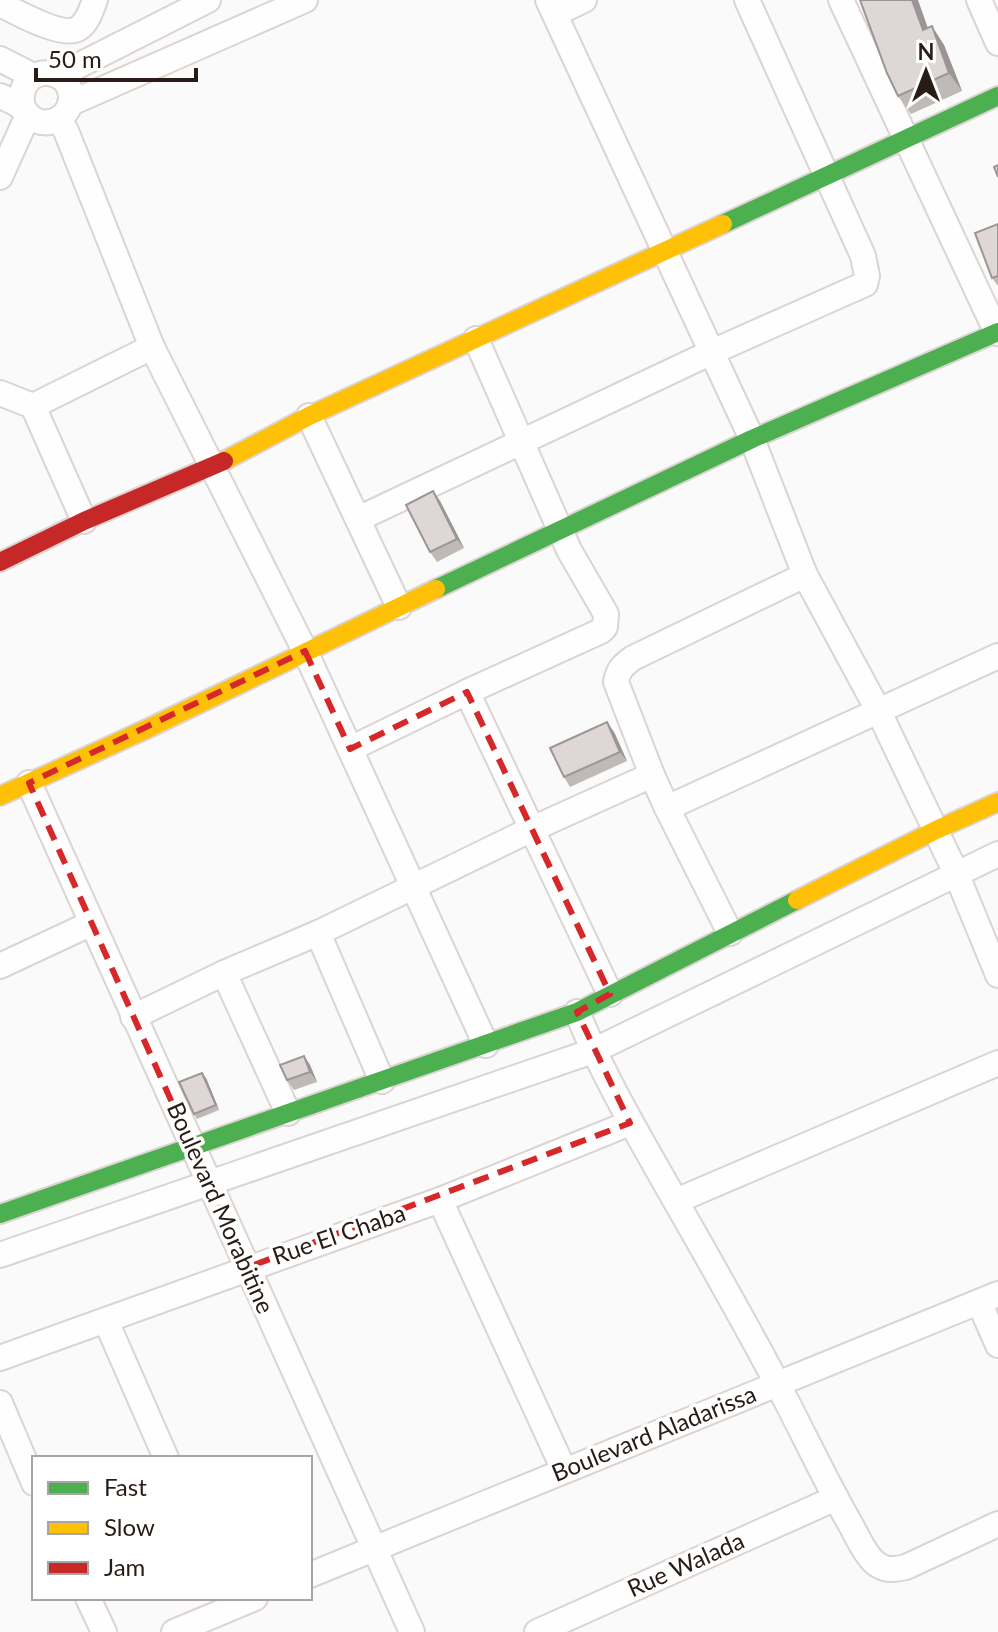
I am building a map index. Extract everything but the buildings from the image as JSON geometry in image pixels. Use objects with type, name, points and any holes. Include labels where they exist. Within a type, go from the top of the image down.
[{"type":"street","points":[[0,4],[54,29],[70,31],[84,23],[95,0]]},
{"type":"street","points":[[58,76],[179,6],[208,0]]},
{"type":"street","points":[[0,96],[33,119],[46,123],[65,111],[305,0]]},
{"type":"street","points":[[584,0],[551,7],[752,439],[805,575],[878,710],[936,830],[998,975]]},
{"type":"street","points":[[358,519],[712,352],[865,284],[867,276],[863,256],[747,0]]},
{"type":"street","points":[[0,796],[151,727],[752,439],[998,333],[841,0]]},
{"type":"street","points":[[979,0],[998,43]]},
{"type":"street","points":[[0,59],[33,76]]},
{"type":"street","points":[[0,177],[25,112],[20,99],[26,82],[41,73],[58,76],[69,87],[66,131],[152,347],[305,651],[486,1045]]},
{"type":"street","points":[[0,562],[84,521],[212,467],[309,416],[998,96]]},
{"type":"street","points":[[350,749],[605,627],[606,614],[569,550],[476,339]]},
{"type":"street","points":[[33,406],[152,347]]},
{"type":"street","points":[[0,393],[33,406],[84,521]]},
{"type":"street","points":[[309,416],[399,607]]},
{"type":"street","points":[[730,933],[652,775],[616,682],[620,669],[633,658],[805,575]]},
{"type":"street","points":[[667,808],[998,656]]},
{"type":"street","points":[[467,692],[610,994]]},
{"type":"street","points":[[133,1017],[652,775]]},
{"type":"street","name":"Boulevard Morabitine","points":[[29,783],[412,1632]]},
{"type":"street","points":[[3,1207],[193,1147],[577,1012],[936,830],[998,802]]},
{"type":"street","points":[[0,1255],[593,1051],[998,854]]},
{"type":"street","points":[[0,966],[92,923]]},
{"type":"street","points":[[318,933],[382,1081]]},
{"type":"street","points":[[224,973],[288,1113]]},
{"type":"street","points":[[577,1012],[630,1123],[778,1385],[870,1558],[879,1567],[892,1570],[906,1567],[998,1524]]},
{"type":"street","points":[[676,1201],[998,1063]]},
{"type":"street","name":"Rue El Chaba","points":[[0,1358],[440,1200],[630,1123]]},
{"type":"street","points":[[440,1200],[564,1470]]},
{"type":"street","points":[[989,1298],[998,1345]]},
{"type":"street","name":"Boulevard Aladarissa","points":[[312,1574],[989,1298]]},
{"type":"street","points":[[106,1321],[165,1456]]},
{"type":"street","points":[[0,1403],[32,1478]]},
{"type":"street","name":"Rue Walada","points":[[537,1632],[836,1498]]},
{"type":"street","points":[[89,1600],[104,1632]]},
{"type":"street","points":[[174,1632],[240,1601]]},
{"type":"highlighted area","points":[[305,651],[350,749],[467,692],[610,994],[577,1012],[630,1123],[246,1268],[29,783]]},
{"type":"traffic: fast","points":[[723,224],[998,96]]},
{"type":"traffic: fast","points":[[436,589],[752,439],[998,332]]},
{"type":"traffic: fast","points":[[0,1214],[577,1012],[797,900]]},
{"type":"traffic: slow","points":[[224,461],[309,416],[723,224]]},
{"type":"traffic: slow","points":[[0,796],[151,727],[436,589]]},
{"type":"traffic: slow","points":[[797,900],[998,802]]},
{"type":"traffic: jam","points":[[0,562],[84,521],[224,461]]}]
